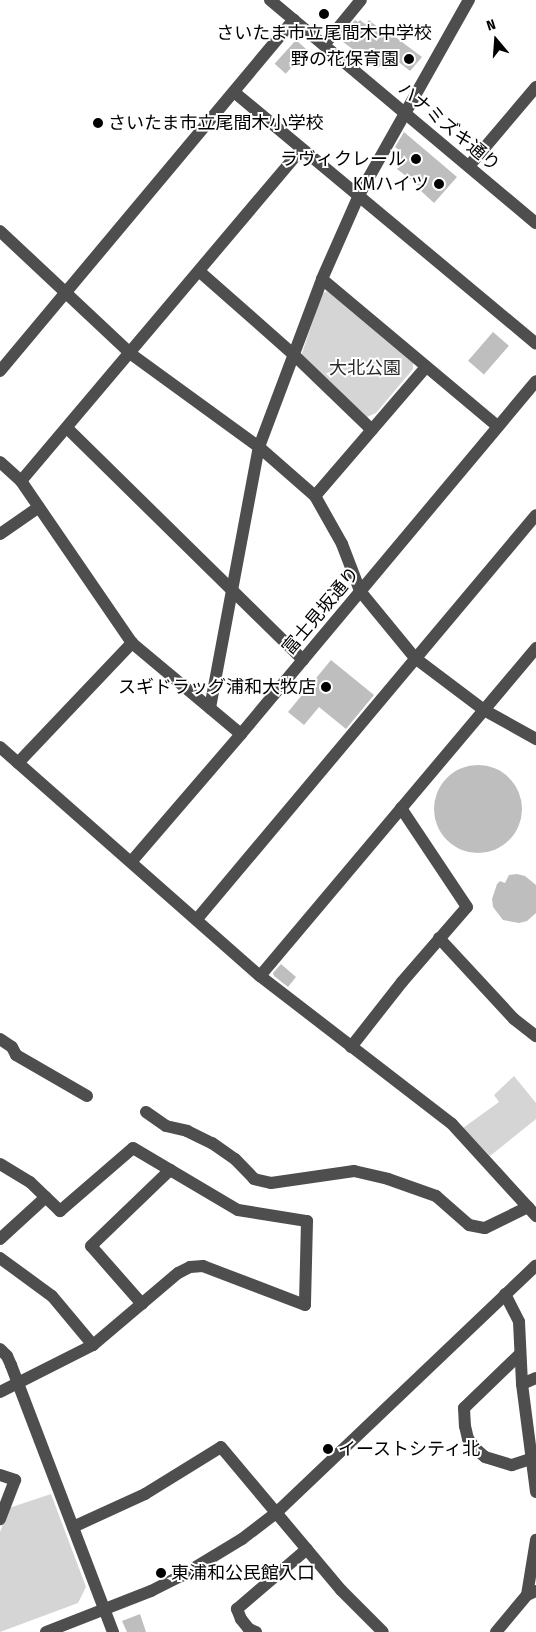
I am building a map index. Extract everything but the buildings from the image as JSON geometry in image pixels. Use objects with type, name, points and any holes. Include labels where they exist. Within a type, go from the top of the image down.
[{"type":"street","name":"ハナミズキ通り","points":[[270,0],[536,223]]},
{"type":"street","points":[[324,45],[361,0]]},
{"type":"street","points":[[210,708],[259,447],[322,279],[359,195],[469,0]]},
{"type":"street","points":[[0,371],[294,20]]},
{"type":"street","points":[[469,166],[536,87]]},
{"type":"street","points":[[234,92],[536,344]]},
{"type":"street","points":[[21,481],[131,354],[302,149]]},
{"type":"street","points":[[1,233],[131,354],[259,447],[315,496],[342,544],[360,591],[415,658],[484,710],[536,739]]},
{"type":"street","points":[[200,272],[294,355],[372,430]]},
{"type":"street","points":[[322,279],[497,426]]},
{"type":"street","points":[[315,496],[426,366]]},
{"type":"street","name":"富士見坂通り","points":[[131,862],[242,734],[536,381]]},
{"type":"street","points":[[67,428],[303,660]]},
{"type":"street","points":[[0,462],[21,481],[132,643],[242,734]]},
{"type":"street","points":[[0,534],[39,507]]},
{"type":"street","points":[[197,919],[536,515]]},
{"type":"street","points":[[18,763],[132,643]]},
{"type":"street","points":[[260,976],[536,648]]},
{"type":"street","points":[[2,754],[18,763],[260,976],[452,1124],[532,1212],[485,1228],[469,1225],[436,1196],[388,1178],[354,1171],[271,1183],[254,1179],[235,1159],[212,1143],[187,1130],[166,1126],[146,1112]]},
{"type":"street","points":[[351,1047],[466,907],[402,808]]},
{"type":"street","points":[[439,938],[514,1019],[536,1036]]},
{"type":"street","points":[[0,1039],[12,1047],[16,1055],[87,1096]]},
{"type":"street","points":[[0,1164],[30,1182],[60,1211],[133,1148],[238,1210],[307,1221],[305,1306],[203,1266],[190,1267],[178,1273],[93,1345],[0,1392]]},
{"type":"street","points":[[142,1304],[91,1246],[170,1170]]},
{"type":"street","points":[[0,1239],[46,1197]]},
{"type":"street","points":[[0,1258],[52,1296],[93,1345]]},
{"type":"street","points":[[46,1632],[104,1610],[181,1576],[242,1539],[276,1513],[536,1264]]},
{"type":"street","points":[[505,1294],[519,1322],[522,1384],[534,1459],[536,1492]]},
{"type":"street","points":[[0,1349],[7,1356],[113,1632]]},
{"type":"street","points":[[520,1354],[464,1408],[465,1426],[468,1439],[476,1450],[486,1457],[512,1465],[534,1459]]},
{"type":"street","points":[[522,1384],[536,1378]]},
{"type":"street","points":[[73,1527],[145,1494],[221,1447],[342,1590],[383,1632]]},
{"type":"street","points":[[0,1475],[15,1480],[0,1519]]},
{"type":"street","points":[[496,1632],[531,1593],[536,1540]]},
{"type":"street","points":[[256,1632],[249,1629],[241,1619],[237,1609],[307,1550]]},
{"type":"green space","name":"大北公園","points":[[327,291],[413,363],[413,369],[376,413],[367,417],[301,356],[322,294]]},
{"type":"green space","points":[[514,1076],[536,1103],[536,1119],[490,1156],[463,1128],[499,1102],[494,1095]]},
{"type":"green space","points":[[51,1494],[86,1587],[78,1603],[0,1632],[0,1532],[9,1508]]},
{"type":"place","name":"さいたま市立尾間木中学校","points":[[324,14]]},
{"type":"place","name":"野の花保育園","points":[[409,59]]},
{"type":"place","name":"さいたま市立尾間木小学校","points":[[98,123]]},
{"type":"place","name":"ラヴィクレール","points":[[416,159]]},
{"type":"place","name":"KMハイツ","points":[[439,184]]},
{"type":"place","name":"スギドラッグ浦和大牧店","points":[[326,687]]},
{"type":"place","name":"イーストシティ北","points":[[328,1449]]},
{"type":"place","name":"東浦和公民館入口","points":[[161,1573]]}]
